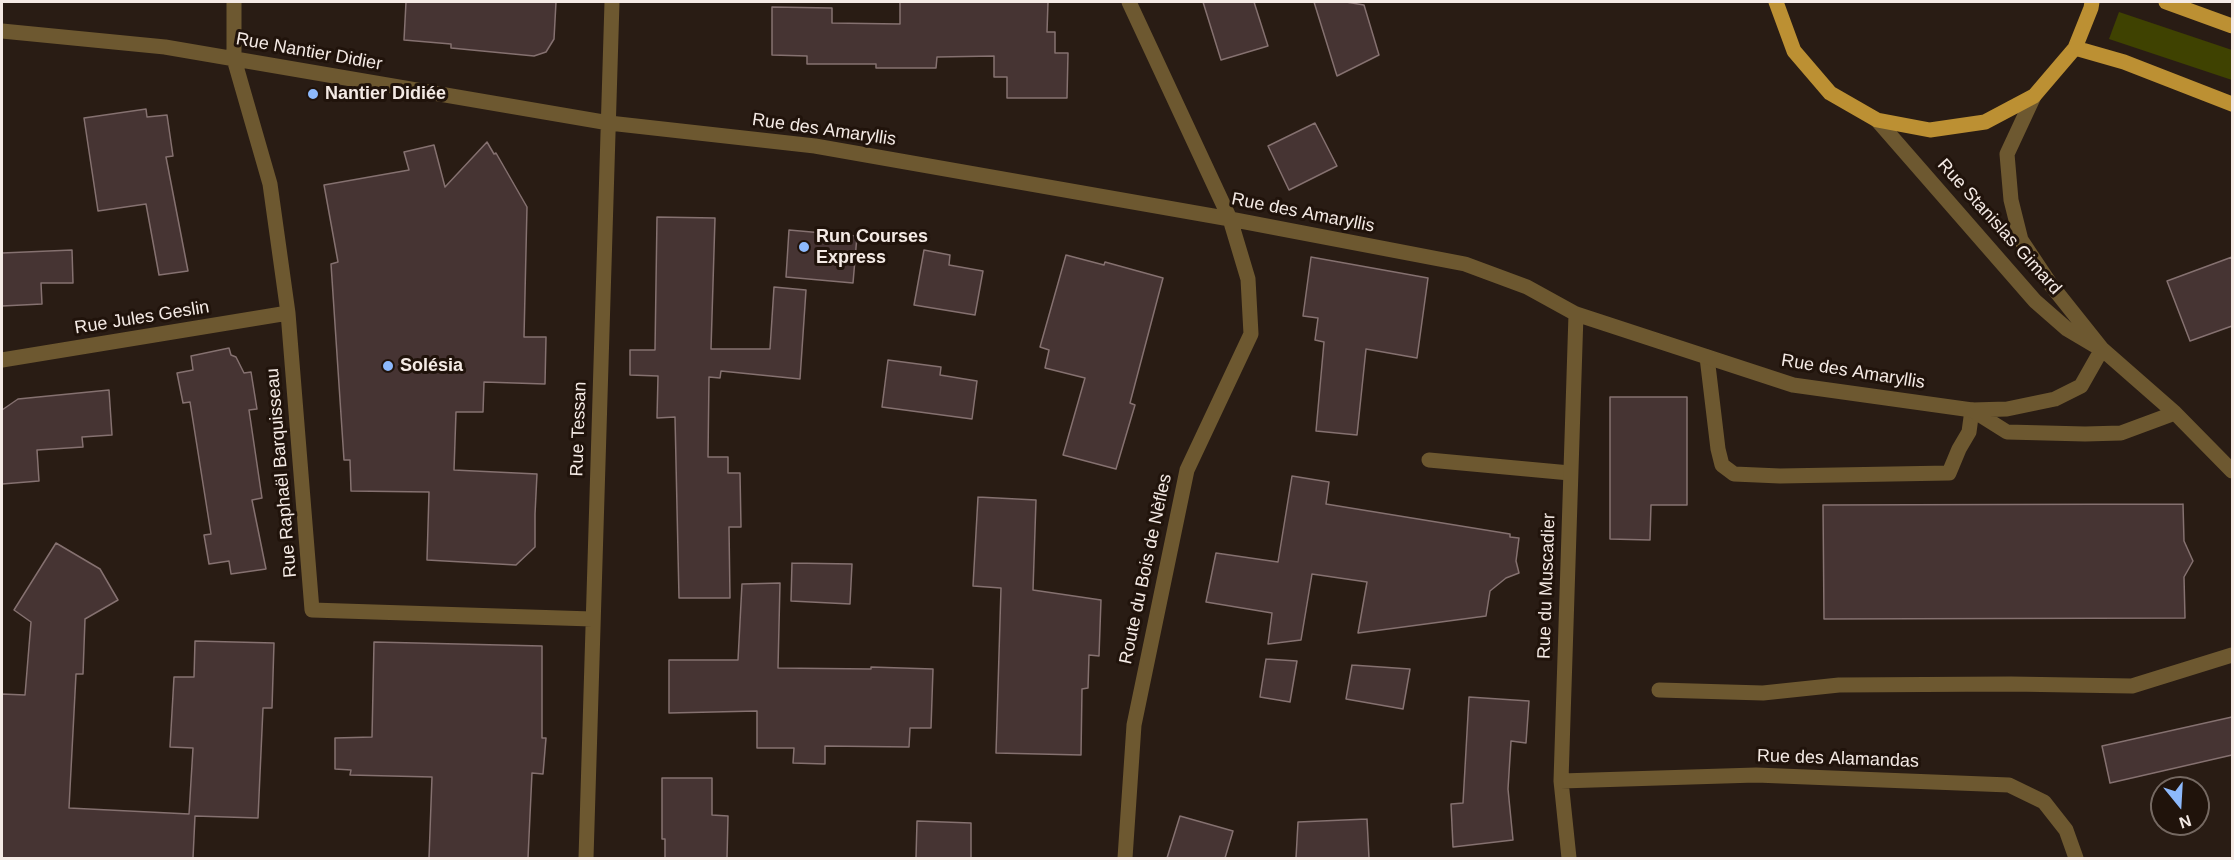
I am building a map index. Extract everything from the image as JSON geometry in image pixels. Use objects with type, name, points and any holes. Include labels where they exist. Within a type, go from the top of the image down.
[{"type":"main road","points":[[1776,2],[1794,51],[1830,93],[1877,120],[1930,130],[1985,122],[2034,96],[2075,48],[2092,2]]},
{"type":"main road","points":[[2166,2],[2232,26]]},
{"type":"main road","points":[[2075,48],[2124,62],[2232,104]]},
{"type":"street","name":"Rue Raphaël Barquisseau","points":[[234,2],[234,58],[270,184],[288,313],[312,610],[592,619]]},
{"type":"street","name":"Rue Tessan","points":[[586,858],[612,2]]},
{"type":"street","name":"Route du Bois de Nèfles","points":[[1125,858],[1134,725],[1187,470],[1251,334],[1248,279],[1230,219],[1129,2]]},
{"type":"street","name":"Rue Nantier Didier","points":[[2,31],[165,47],[609,123]]},
{"type":"street","name":"Rue Stanislas Gimard","points":[[2034,96],[2007,154],[2011,200],[2021,240],[2051,285],[2102,349],[2175,412],[2232,471]]},
{"type":"street","name":"Rue Stanislas Gimard","points":[[1877,120],[2036,301],[2067,329],[2102,349]]},
{"type":"street","name":"Rue des Amaryllis","points":[[609,123],[815,146],[1230,219],[1465,264],[1527,286],[1576,314],[1793,385],[1972,410],[2007,409],[2055,399],[2081,386],[2102,349]]},
{"type":"street","name":"Rue Jules Geslin","points":[[2,360],[288,313]]},
{"type":"street","name":"Rue du Muscadier","points":[[1569,858],[1562,781],[1576,314]]},
{"type":"street","points":[[1707,357],[1718,450],[1722,465],[1734,474],[1780,476],[1949,473],[1969,432],[1972,410]]},
{"type":"street","name":"Rue des Amaryllis","points":[[1972,410],[2007,432],[2085,434],[2121,433],[2175,412]]},
{"type":"street","points":[[1429,460],[1570,473]]},
{"type":"street","points":[[1659,690],[1763,693],[1839,685],[2132,686],[2232,655]]},
{"type":"street","name":"Rue des Alamandas","points":[[1562,781],[1756,775],[2009,785],[2044,802],[2066,830],[2076,858]]},
{"type":"shaded area","points":[[2119,12],[2232,50],[2232,80],[2109,39]]},
{"type":"building","points":[[406,2],[556,2],[554,39],[546,52],[534,56],[451,48],[451,44],[404,40]]},
{"type":"building","points":[[900,2],[1048,2],[1047,32],[1055,32],[1055,53],[1068,53],[1067,98],[1007,98],[1007,77],[994,77],[994,56],[937,57],[936,68],[876,68],[876,64],[807,64],[807,56],[772,55],[772,7],[832,8],[832,23],[900,24]]},
{"type":"building","points":[[1203,2],[1254,2],[1268,46],[1221,60]]},
{"type":"building","points":[[1314,2],[1346,2],[1364,5],[1379,55],[1337,76]]},
{"type":"building","points":[[146,109],[147,117],[167,115],[173,156],[166,157],[188,271],[159,275],[146,204],[98,211],[84,118]]},
{"type":"building","points":[[1315,123],[1337,166],[1289,190],[1268,146]]},
{"type":"building","points":[[487,142],[494,154],[496,153],[527,207],[524,337],[546,337],[545,384],[484,382],[483,412],[456,412],[454,470],[537,474],[535,547],[516,565],[427,560],[429,492],[351,491],[350,460],[344,460],[331,264],[338,262],[324,185],[409,170],[404,152],[434,145],[445,187]]},
{"type":"building","points":[[657,217],[715,218],[711,349],[770,349],[774,287],[806,290],[800,379],[721,371],[720,378],[709,377],[708,457],[728,457],[728,473],[740,473],[741,527],[729,527],[730,598],[679,598],[675,417],[657,418],[658,376],[630,375],[630,350],[655,350]]},
{"type":"building","points":[[789,230],[857,236],[853,283],[786,277]]},
{"type":"building","points":[[72,250],[73,283],[41,283],[42,304],[2,306],[2,253]]},
{"type":"building","points":[[924,250],[950,255],[949,265],[983,271],[975,315],[914,305]]},
{"type":"building","points":[[1066,255],[1104,265],[1105,262],[1163,278],[1130,403],[1135,405],[1116,469],[1063,455],[1085,378],[1045,368],[1049,350],[1040,347]]},
{"type":"building","points":[[1311,257],[1428,278],[1417,358],[1366,349],[1357,435],[1316,431],[1324,342],[1315,340],[1318,318],[1303,316]]},
{"type":"building","points":[[2232,257],[2232,326],[2190,341],[2167,281]]},
{"type":"building","points":[[229,348],[231,355],[236,357],[244,373],[251,372],[257,409],[249,410],[262,498],[252,500],[266,569],[231,574],[229,561],[209,564],[204,535],[211,534],[190,402],[183,403],[177,373],[193,370],[191,356]]},
{"type":"building","points":[[888,360],[941,367],[940,375],[977,381],[972,419],[882,407]]},
{"type":"building","points":[[109,390],[112,435],[82,437],[83,447],[37,450],[39,481],[2,484],[2,410],[18,399]]},
{"type":"building","points":[[1610,397],[1687,397],[1687,505],[1651,505],[1650,540],[1610,539]]},
{"type":"building","points":[[1292,476],[1329,482],[1326,504],[1510,534],[1510,537],[1519,538],[1516,561],[1519,573],[1506,578],[1490,591],[1486,616],[1358,633],[1367,582],[1312,574],[1301,640],[1268,644],[1272,613],[1206,602],[1216,553],[1278,562]]},
{"type":"building","points":[[978,497],[1036,500],[1033,590],[1101,600],[1099,656],[1089,655],[1088,688],[1082,689],[1081,755],[996,753],[1001,588],[973,586]]},
{"type":"building","points":[[2183,504],[2184,541],[2193,561],[2184,577],[2185,618],[1824,619],[1823,505]]},
{"type":"building","points":[[56,543],[100,569],[118,600],[85,619],[83,674],[76,674],[69,808],[189,814],[193,748],[170,747],[174,677],[194,677],[195,641],[274,643],[272,708],[263,708],[258,818],[195,816],[193,858],[2,858],[2,694],[25,695],[31,622],[14,610]]},
{"type":"building","points":[[792,563],[852,564],[850,604],[791,601]]},
{"type":"building","points":[[780,583],[778,668],[933,669],[931,728],[910,728],[909,747],[825,746],[825,764],[793,763],[794,748],[757,748],[757,711],[669,713],[669,660],[738,660],[742,584]]},
{"type":"building","points":[[374,642],[542,646],[542,738],[546,738],[543,774],[532,773],[528,858],[429,858],[432,777],[350,775],[351,770],[335,769],[335,738],[372,737]]},
{"type":"building","points":[[1266,659],[1297,661],[1290,702],[1260,697]]},
{"type":"building","points":[[1352,665],[1410,669],[1403,709],[1346,699]]},
{"type":"building","points":[[1469,697],[1529,701],[1526,743],[1511,741],[1508,789],[1513,840],[1453,847],[1451,804],[1463,803]]},
{"type":"building","points":[[2232,717],[2232,755],[2110,783],[2102,746]]},
{"type":"building","points":[[662,778],[712,778],[712,815],[728,816],[727,858],[665,858],[665,839],[662,839]]},
{"type":"building","points":[[1180,816],[1233,831],[1225,858],[1167,858]]},
{"type":"building","points":[[1367,819],[1369,858],[1296,858],[1298,822]]},
{"type":"building","points":[[917,821],[971,823],[971,858],[916,858]]},
{"type":"place","name":"Nantier Didiée","points":[[313,94]]},
{"type":"place","name":"Run Courses Express","points":[[804,247]]},
{"type":"place","name":"Solésia","points":[[388,366]]}]
